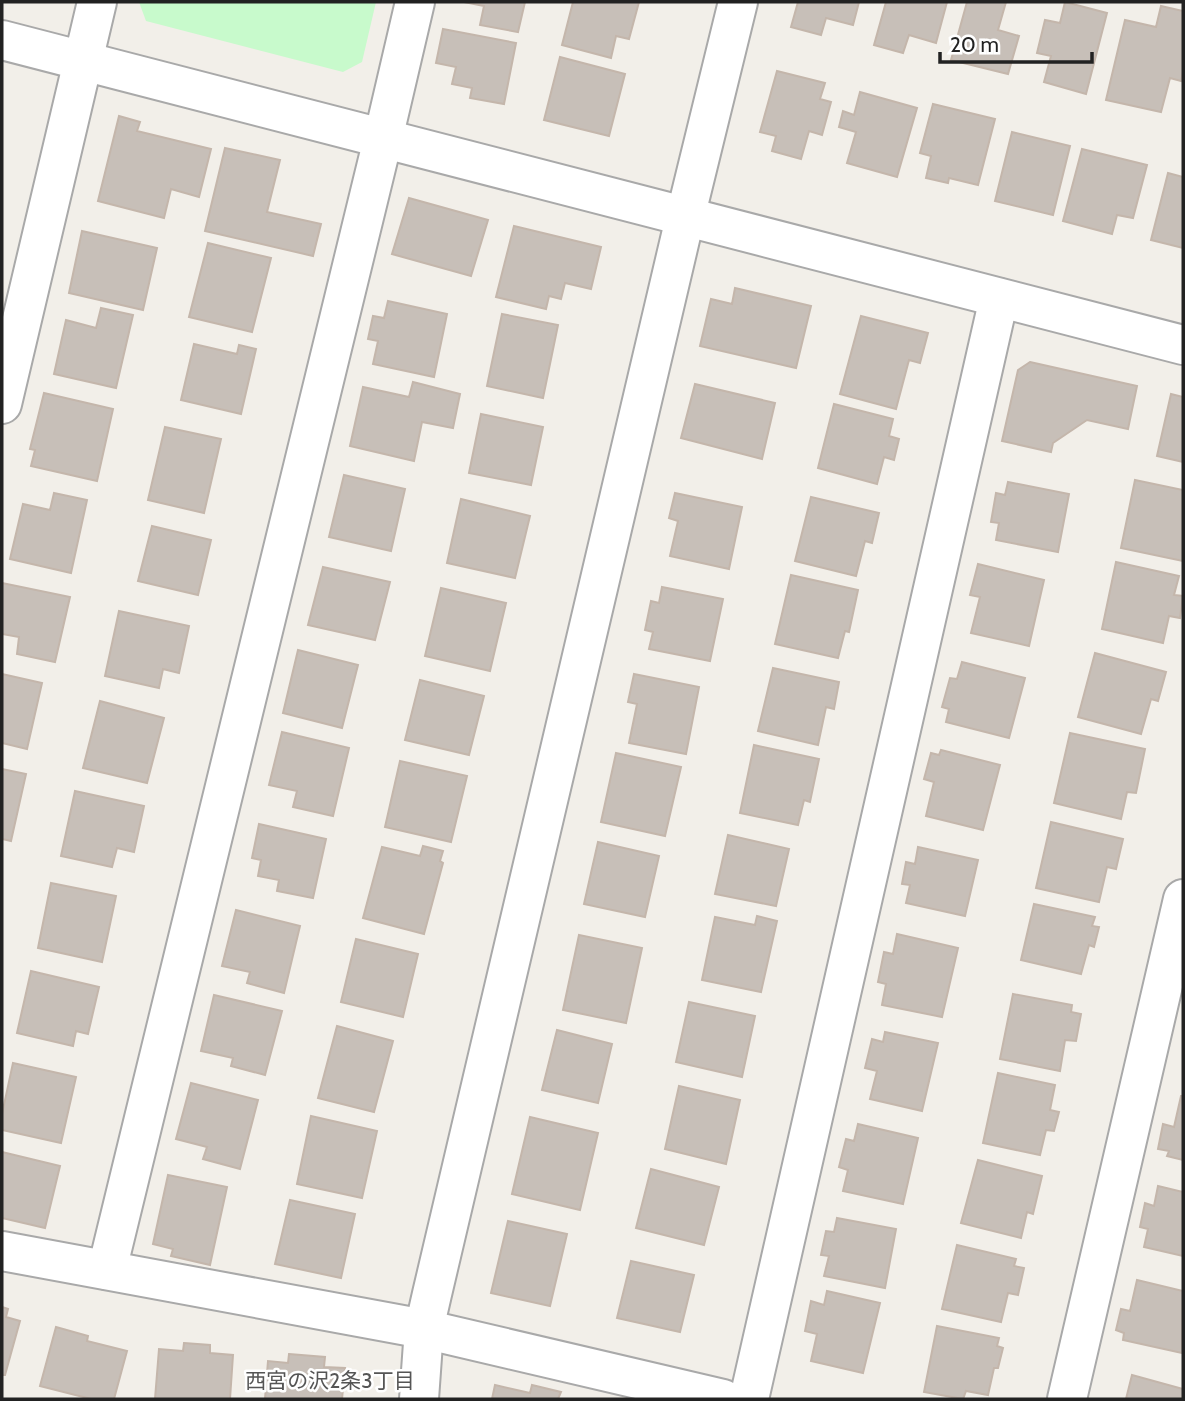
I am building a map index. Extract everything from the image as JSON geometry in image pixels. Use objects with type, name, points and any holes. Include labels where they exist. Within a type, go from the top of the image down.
[{"type":"street","points":[[2,404],[97,2]]},
{"type":"street","points":[[107,1270],[415,2]]},
{"type":"street","points":[[419,1399],[424,1329],[738,2]]},
{"type":"street","points":[[2,40],[1183,345]]},
{"type":"street","points":[[749,1399],[999,298]]},
{"type":"street","points":[[1067,1399],[1183,899]]},
{"type":"street","points":[[2,1251],[424,1329],[723,1399]]},
{"type":"green space","points":[[139,2],[376,2],[362,62],[343,72],[146,21]]},
{"type":"building","points":[[464,2],[525,2],[518,32],[480,25],[484,6]]},
{"type":"building","points":[[573,2],[639,2],[629,39],[616,36],[611,58],[562,45]]},
{"type":"building","points":[[798,2],[859,2],[853,25],[826,18],[821,35],[791,27]]},
{"type":"building","points":[[886,2],[947,2],[936,43],[909,35],[903,53],[874,45]]},
{"type":"building","points":[[967,2],[1006,2],[998,30],[1019,36],[1008,74],[951,60]]},
{"type":"building","points":[[1065,2],[1107,13],[1086,94],[1044,82],[1051,56],[1037,53],[1045,20],[1060,23]]},
{"type":"building","points":[[1161,6],[1183,11],[1181,81],[1170,78],[1161,112],[1106,100],[1125,20],[1156,27]]},
{"type":"building","points":[[443,29],[516,43],[504,104],[470,98],[472,88],[452,84],[456,67],[436,63]]},
{"type":"building","points":[[560,57],[625,74],[609,136],[544,120]]},
{"type":"building","points":[[777,71],[825,83],[820,99],[831,102],[822,135],[809,131],[801,159],[772,151],[776,136],[760,132]]},
{"type":"building","points":[[860,92],[917,108],[897,177],[847,163],[856,132],[839,127],[843,111],[854,115]]},
{"type":"building","points":[[933,104],[995,119],[978,185],[949,178],[948,183],[926,178],[931,156],[920,153]]},
{"type":"building","points":[[119,116],[140,122],[137,131],[211,149],[199,197],[171,189],[164,218],[98,201]]},
{"type":"building","points":[[1012,132],[1070,146],[1053,215],[995,201]]},
{"type":"building","points":[[225,148],[280,160],[267,212],[321,224],[313,256],[205,231]]},
{"type":"building","points":[[1082,149],[1147,165],[1133,218],[1117,215],[1112,234],[1063,221]]},
{"type":"building","points":[[1168,173],[1183,177],[1183,248],[1151,240]]},
{"type":"building","points":[[409,198],[488,220],[471,276],[392,254]]},
{"type":"building","points":[[514,226],[601,247],[591,289],[565,283],[561,299],[549,296],[546,309],[496,297]]},
{"type":"building","points":[[82,231],[157,248],[143,310],[69,293]]},
{"type":"building","points":[[208,243],[271,258],[252,332],[189,317]]},
{"type":"building","points":[[735,288],[811,306],[796,368],[700,346],[711,299],[732,304]]},
{"type":"building","points":[[388,301],[447,314],[434,377],[373,364],[378,341],[368,339],[373,316],[384,318]]},
{"type":"building","points":[[101,308],[133,315],[116,388],[54,374],[66,320],[96,328]]},
{"type":"building","points":[[502,314],[558,325],[543,398],[487,386]]},
{"type":"building","points":[[861,316],[928,333],[920,363],[909,360],[896,409],[840,394]]},
{"type":"building","points":[[194,344],[237,354],[239,345],[256,349],[241,414],[181,400]]},
{"type":"building","points":[[1030,362],[1137,386],[1128,429],[1087,420],[1053,443],[1051,452],[1002,441],[1018,370]]},
{"type":"building","points":[[413,382],[460,394],[453,428],[422,422],[414,461],[350,446],[363,387],[409,397]]},
{"type":"building","points":[[695,384],[775,403],[762,459],[681,438]]},
{"type":"building","points":[[44,393],[113,409],[97,481],[31,466],[35,450],[30,449]]},
{"type":"building","points":[[1171,394],[1183,397],[1183,462],[1157,456]]},
{"type":"building","points":[[834,404],[893,419],[889,436],[899,439],[894,460],[884,457],[877,484],[818,468]]},
{"type":"building","points":[[481,414],[543,427],[531,485],[469,473]]},
{"type":"building","points":[[165,427],[221,439],[204,513],[148,500]]},
{"type":"building","points":[[344,475],[405,489],[391,551],[329,537]]},
{"type":"building","points":[[1135,480],[1183,490],[1183,561],[1121,548]]},
{"type":"building","points":[[1008,482],[1069,494],[1058,552],[996,540],[999,523],[991,522],[996,493],[1005,495]]},
{"type":"building","points":[[54,493],[87,500],[71,573],[10,559],[23,504],[50,510]]},
{"type":"building","points":[[675,493],[742,507],[729,569],[670,556],[678,521],[669,518]]},
{"type":"building","points":[[811,497],[879,513],[872,543],[865,541],[856,576],[795,561]]},
{"type":"building","points":[[461,499],[530,516],[515,578],[447,563]]},
{"type":"building","points":[[152,526],[211,540],[198,595],[138,581]]},
{"type":"building","points":[[1116,562],[1179,576],[1174,595],[1183,596],[1180,618],[1169,616],[1163,643],[1102,629]]},
{"type":"building","points":[[978,564],[1044,580],[1029,646],[971,633],[980,597],[970,595]]},
{"type":"building","points":[[323,567],[390,582],[375,640],[308,625]]},
{"type":"building","points":[[791,575],[858,590],[849,632],[845,631],[838,658],[775,644]]},
{"type":"building","points":[[2,583],[70,597],[55,662],[17,654],[19,637],[2,634]]},
{"type":"building","points":[[662,587],[723,599],[710,661],[649,649],[653,632],[645,630],[651,601],[659,603]]},
{"type":"building","points":[[441,588],[506,603],[490,671],[425,656]]},
{"type":"building","points":[[119,611],[189,626],[179,673],[163,669],[159,688],[105,676]]},
{"type":"building","points":[[298,650],[358,665],[342,728],[283,713]]},
{"type":"building","points":[[1095,653],[1166,672],[1158,701],[1151,699],[1141,734],[1078,717]]},
{"type":"building","points":[[962,662],[1025,678],[1009,738],[946,722],[949,709],[942,707],[950,678],[957,679]]},
{"type":"building","points":[[773,668],[839,682],[834,709],[826,707],[818,745],[758,731]]},
{"type":"building","points":[[2,674],[42,683],[27,749],[2,743]]},
{"type":"building","points":[[634,674],[699,687],[686,754],[629,743],[637,704],[628,702]]},
{"type":"building","points":[[420,680],[484,696],[469,755],[405,740]]},
{"type":"building","points":[[100,701],[164,718],[147,783],[83,768]]},
{"type":"building","points":[[282,732],[349,748],[333,816],[293,807],[297,791],[269,785]]},
{"type":"building","points":[[1070,733],[1145,749],[1136,793],[1127,792],[1121,819],[1054,803]]},
{"type":"building","points":[[754,745],[819,759],[810,802],[804,800],[798,825],[740,813]]},
{"type":"building","points":[[941,750],[1000,765],[983,830],[926,816],[934,782],[924,779],[931,753],[939,755]]},
{"type":"building","points":[[616,753],[681,767],[665,836],[601,822]]},
{"type":"building","points":[[400,761],[467,776],[451,842],[385,827]]},
{"type":"building","points":[[2,769],[26,774],[11,841],[2,839]]},
{"type":"building","points":[[75,791],[144,806],[134,852],[117,848],[112,867],[61,856]]},
{"type":"building","points":[[1051,822],[1123,839],[1116,869],[1107,867],[1099,902],[1036,888]]},
{"type":"building","points":[[259,824],[326,839],[313,898],[277,891],[279,880],[258,876],[261,860],[252,858]]},
{"type":"building","points":[[728,835],[789,849],[776,906],[715,894]]},
{"type":"building","points":[[598,842],[659,856],[645,917],[584,904]]},
{"type":"building","points":[[423,846],[443,851],[440,861],[443,863],[424,934],[363,918],[382,847],[420,856]]},
{"type":"building","points":[[918,847],[978,860],[965,916],[906,903],[910,885],[902,884],[906,862],[915,864]]},
{"type":"building","points":[[51,883],[116,896],[102,962],[38,948]]},
{"type":"building","points":[[1034,904],[1095,917],[1092,926],[1099,927],[1094,947],[1089,945],[1081,974],[1021,960]]},
{"type":"building","points":[[236,910],[300,926],[284,993],[247,983],[250,972],[222,966]]},
{"type":"building","points":[[757,916],[777,921],[761,992],[702,980],[715,917],[755,925]]},
{"type":"building","points":[[897,934],[958,948],[942,1017],[882,1005],[886,984],[878,982],[884,952],[893,954]]},
{"type":"building","points":[[579,935],[642,948],[626,1023],[563,1010]]},
{"type":"building","points":[[356,939],[418,954],[403,1017],[341,1002]]},
{"type":"building","points":[[31,971],[99,987],[88,1034],[76,1031],[73,1046],[17,1033]]},
{"type":"building","points":[[1013,994],[1072,1005],[1071,1012],[1081,1014],[1076,1041],[1065,1040],[1060,1071],[1000,1059]]},
{"type":"building","points":[[214,995],[282,1011],[265,1075],[231,1066],[233,1058],[201,1051]]},
{"type":"building","points":[[689,1002],[755,1016],[742,1077],[676,1062]]},
{"type":"building","points":[[337,1026],[393,1041],[374,1112],[318,1098]]},
{"type":"building","points":[[557,1030],[612,1044],[598,1103],[542,1090]]},
{"type":"building","points":[[885,1032],[938,1043],[922,1111],[870,1099],[877,1071],[865,1068],[872,1039],[883,1042]]},
{"type":"building","points":[[13,1063],[76,1077],[61,1143],[2,1130],[2,1114]]},
{"type":"building","points":[[998,1073],[1055,1085],[1050,1110],[1059,1112],[1054,1131],[1046,1130],[1040,1155],[983,1143]]},
{"type":"building","points":[[191,1083],[258,1100],[240,1169],[203,1159],[207,1147],[176,1139]]},
{"type":"building","points":[[679,1086],[740,1100],[726,1164],[665,1149]]},
{"type":"building","points":[[1181,1096],[1183,1160],[1167,1156],[1169,1151],[1158,1149],[1163,1124],[1174,1127]]},
{"type":"building","points":[[311,1116],[377,1131],[362,1198],[297,1184]]},
{"type":"building","points":[[530,1117],[598,1133],[580,1210],[512,1194]]},
{"type":"building","points":[[858,1124],[918,1138],[903,1204],[843,1191],[848,1170],[839,1167],[846,1139],[854,1141]]},
{"type":"building","points":[[2,1152],[60,1166],[45,1228],[2,1218]]},
{"type":"building","points":[[978,1160],[1042,1176],[1033,1214],[1027,1212],[1021,1238],[961,1223]]},
{"type":"building","points":[[651,1169],[719,1187],[704,1245],[636,1228]]},
{"type":"building","points":[[168,1175],[227,1187],[210,1265],[171,1256],[173,1249],[153,1244]]},
{"type":"building","points":[[1158,1186],[1183,1192],[1183,1256],[1144,1247],[1148,1229],[1140,1227],[1145,1203],[1154,1206]]},
{"type":"building","points":[[290,1200],[355,1214],[341,1278],[275,1264]]},
{"type":"building","points":[[837,1218],[896,1229],[885,1288],[824,1276],[829,1256],[821,1255],[826,1231],[834,1232]]},
{"type":"building","points":[[508,1221],[567,1234],[550,1306],[491,1293]]},
{"type":"building","points":[[957,1245],[1016,1259],[1014,1266],[1024,1268],[1018,1295],[1008,1293],[1001,1322],[942,1309]]},
{"type":"building","points":[[631,1261],[694,1275],[680,1332],[617,1318]]},
{"type":"building","points":[[1137,1280],[1183,1291],[1182,1353],[1123,1340],[1124,1333],[1116,1330],[1121,1309],[1130,1311]]},
{"type":"building","points":[[827,1291],[880,1303],[863,1373],[811,1361],[817,1334],[805,1331],[811,1301],[824,1305]]},
{"type":"building","points":[[2,1307],[8,1309],[6,1317],[20,1321],[5,1375],[2,1375]]},
{"type":"building","points":[[937,1326],[999,1338],[997,1346],[1003,1348],[998,1368],[994,1368],[988,1395],[966,1391],[963,1399],[924,1392]]},
{"type":"building","points":[[56,1327],[88,1336],[87,1341],[127,1351],[114,1399],[91,1399],[40,1386]]},
{"type":"building","points":[[184,1343],[210,1345],[210,1353],[233,1355],[230,1399],[155,1399],[159,1349],[183,1351]]},
{"type":"building","points":[[289,1354],[325,1357],[324,1367],[345,1368],[342,1399],[265,1399],[268,1361],[288,1363]]},
{"type":"building","points":[[1132,1375],[1183,1389],[1183,1399],[1126,1399]]},
{"type":"building","points":[[495,1385],[530,1393],[532,1385],[561,1392],[558,1399],[492,1399]]},
{"type":"district","name":"西宮の沢2条3丁目","points":[[330,1380]]}]
